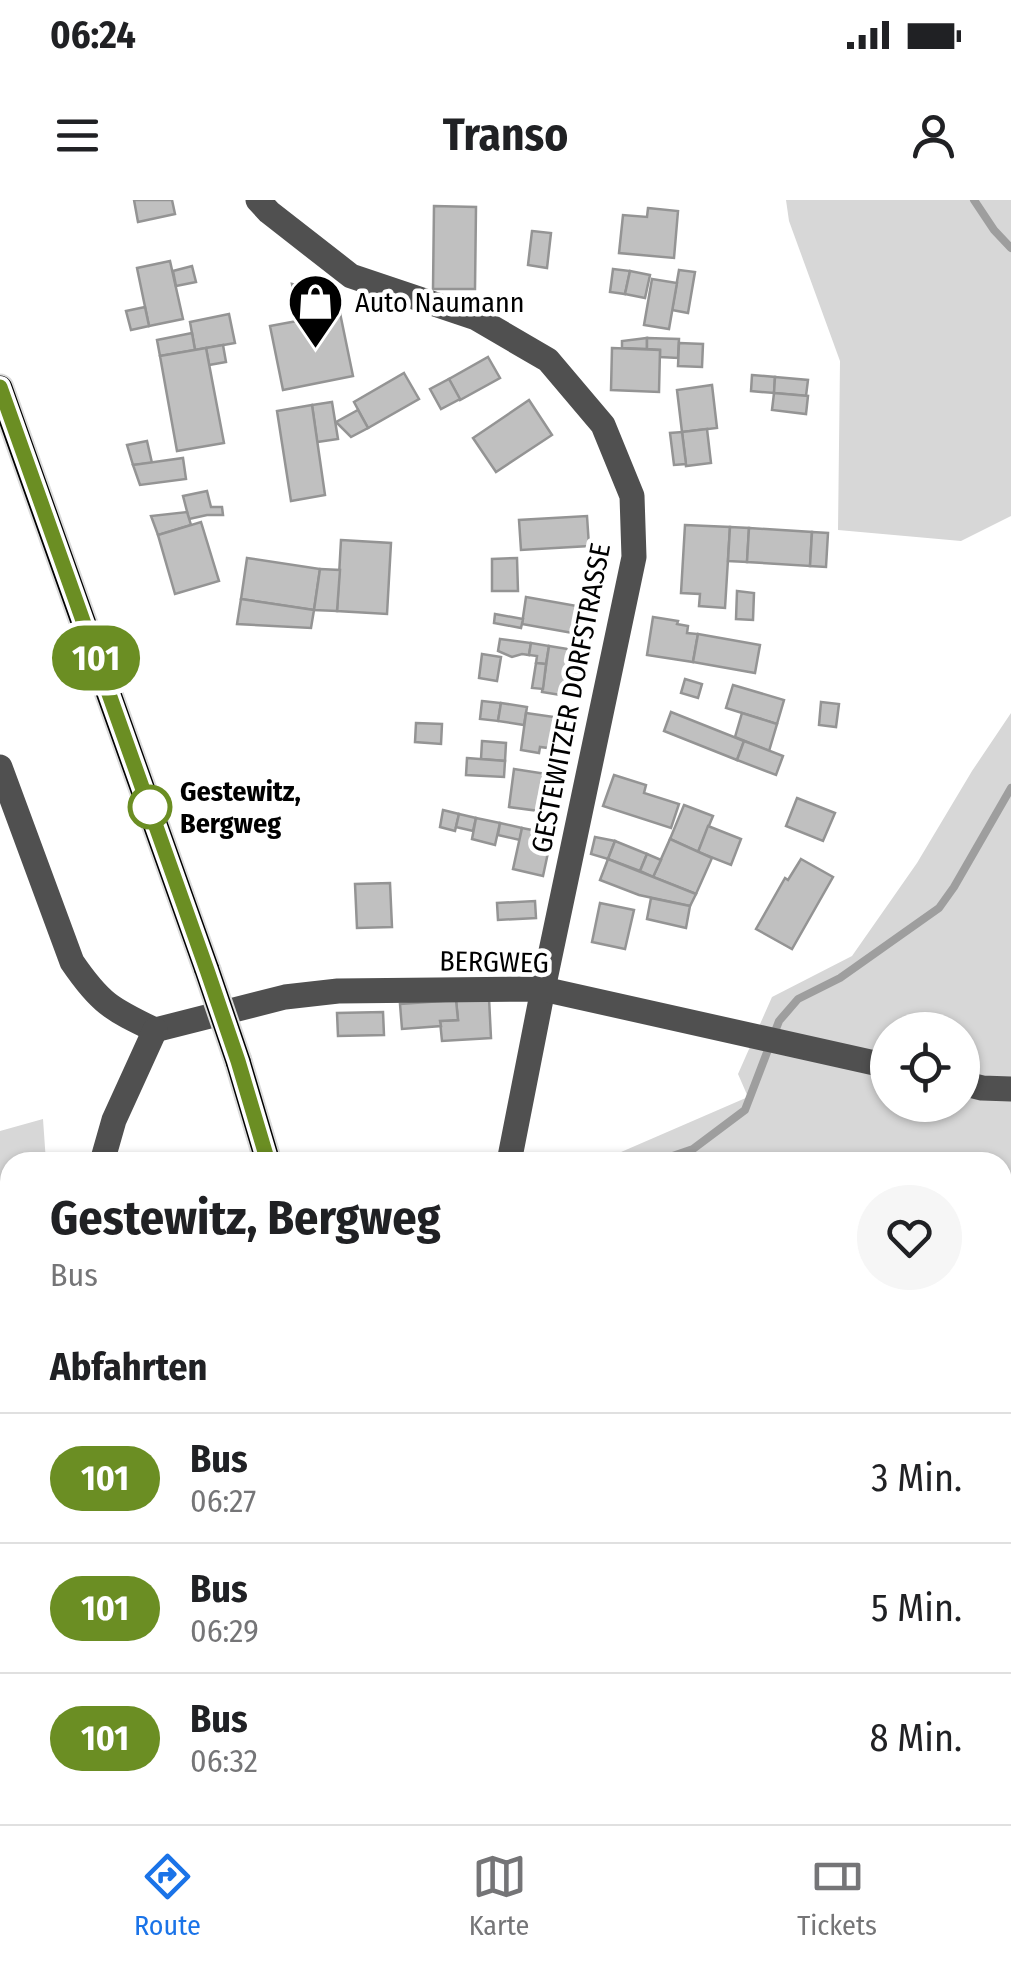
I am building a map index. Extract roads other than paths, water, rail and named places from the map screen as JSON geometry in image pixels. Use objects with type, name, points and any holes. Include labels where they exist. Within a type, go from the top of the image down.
[{"type":"main road","points":[[0,388],[12,456],[207,970],[265,1152]]},
{"type":"street","name":"GESTEWITZER DORFSTRASSE","points":[[268,204],[351,276],[476,318],[548,360],[602,425],[632,496],[634,557],[511,1152]]},
{"type":"street","points":[[0,768],[72,962],[90,989],[114,1010],[155,1030],[114,1120],[105,1152]]},
{"type":"street","name":"BERGWEG","points":[[155,1030],[285,997],[338,992],[543,988],[870,1062]]},
{"type":"street","points":[[980,1088],[1011,1089]]},
{"type":"waterway","points":[[974,200],[1011,248]]},
{"type":"waterway","points":[[684,1152],[745,1110],[779,1021],[798,999],[840,978],[939,908],[1011,788]]},
{"type":"place","name":"Auto Naumann","points":[[316,351]]},
{"type":"place","name":"Gestewitz, Bergweg","points":[[150,807]]}]
